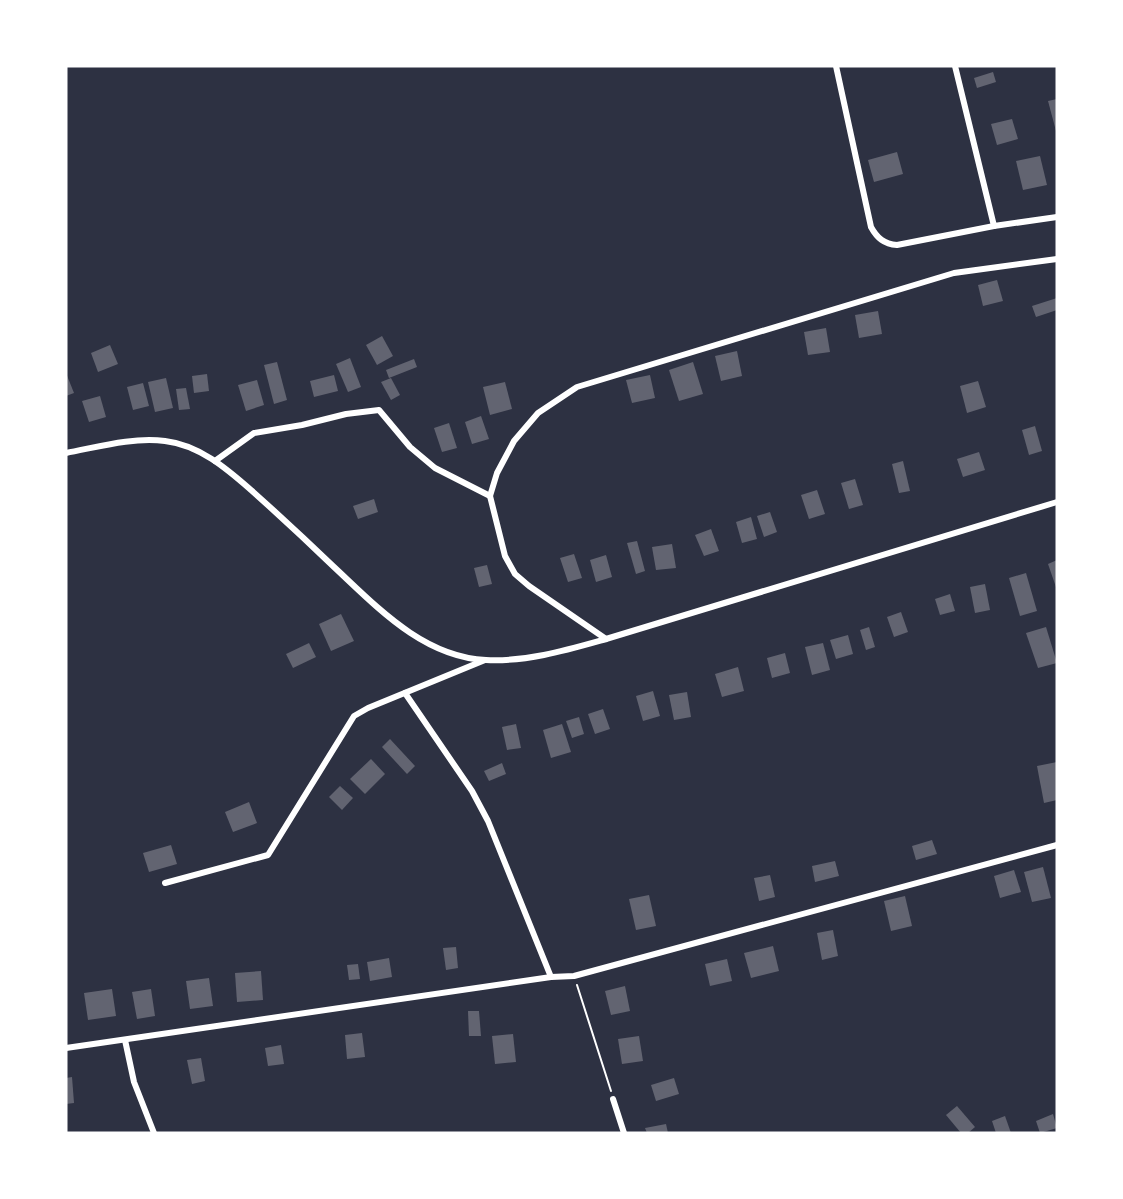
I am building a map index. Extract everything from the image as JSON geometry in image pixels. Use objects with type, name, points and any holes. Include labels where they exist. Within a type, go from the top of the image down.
[{"type":"street","points":[[836,66],[871,226],[883,242],[897,245],[994,226],[1057,218]]},
{"type":"street","points":[[955,66],[994,226]]},
{"type":"street","points":[[606,639],[529,586],[515,574],[505,556],[490,496],[497,473],[514,441],[538,413],[577,387],[954,273],[1057,260]]},
{"type":"street","points":[[215,461],[254,433],[302,425],[346,414],[379,410],[410,447],[435,468],[490,496]]},
{"type":"street","points":[[66,453],[123,442],[165,441],[200,451],[229,471],[273,509],[390,620],[419,639],[455,654],[485,660],[544,656],[606,639],[1057,502]]},
{"type":"street","points":[[165,883],[268,855],[354,716],[368,708],[485,660]]},
{"type":"street","points":[[405,693],[472,790],[488,820],[551,977]]},
{"type":"street","points":[[66,1048],[551,977],[574,976],[1057,845]]},
{"type":"street","points":[[124,1040],[134,1082],[154,1133]]},
{"type":"street","points":[[613,1099],[624,1133]]},
{"type":"path","points":[[574,976],[613,1099]]},
{"type":"building","points":[[993,72],[996,82],[977,88],[974,78]]},
{"type":"building","points":[[1057,99],[1057,131],[1056,131],[1048,101]]},
{"type":"building","points":[[1012,119],[1018,139],[997,145],[991,124]]},
{"type":"building","points":[[897,152],[903,174],[874,182],[868,160]]},
{"type":"building","points":[[1040,156],[1047,185],[1023,190],[1016,161]]},
{"type":"building","points":[[997,280],[1003,301],[983,306],[978,285]]},
{"type":"building","points":[[1057,298],[1057,310],[1036,317],[1032,306]]},
{"type":"building","points":[[878,311],[882,334],[859,338],[855,315]]},
{"type":"building","points":[[826,328],[830,352],[808,355],[804,332]]},
{"type":"building","points":[[382,336],[393,356],[377,365],[366,345]]},
{"type":"building","points":[[110,345],[118,364],[98,372],[91,353]]},
{"type":"building","points":[[737,351],[742,376],[721,381],[715,356]]},
{"type":"building","points":[[350,358],[361,387],[348,392],[336,364]]},
{"type":"building","points":[[414,359],[417,367],[389,378],[386,370]]},
{"type":"building","points":[[277,362],[287,400],[274,404],[264,365]]},
{"type":"building","points":[[693,362],[703,394],[679,401],[669,370]]},
{"type":"building","points":[[66,373],[74,393],[66,396]]},
{"type":"building","points":[[207,374],[209,391],[194,393],[192,376]]},
{"type":"building","points":[[334,375],[338,391],[314,397],[310,381]]},
{"type":"building","points":[[650,375],[655,398],[632,403],[626,380]]},
{"type":"building","points":[[166,378],[173,408],[155,412],[148,382]]},
{"type":"building","points":[[391,378],[400,395],[391,400],[381,382]]},
{"type":"building","points":[[257,380],[264,405],[246,411],[238,385]]},
{"type":"building","points":[[978,381],[986,407],[967,413],[960,386]]},
{"type":"building","points":[[505,382],[512,409],[490,415],[483,387]]},
{"type":"building","points":[[143,383],[149,406],[133,410],[127,387]]},
{"type":"building","points":[[186,388],[190,409],[179,410],[176,389]]},
{"type":"building","points":[[100,396],[106,417],[89,422],[82,401]]},
{"type":"building","points":[[481,416],[489,439],[472,444],[465,422]]},
{"type":"building","points":[[449,423],[457,448],[442,452],[434,428]]},
{"type":"building","points":[[1035,426],[1042,451],[1029,455],[1022,430]]},
{"type":"building","points":[[979,452],[985,470],[963,477],[957,459]]},
{"type":"building","points":[[903,461],[910,491],[899,493],[892,464]]},
{"type":"building","points":[[855,479],[863,505],[849,509],[841,483]]},
{"type":"building","points":[[817,490],[825,514],[809,519],[801,495]]},
{"type":"building","points":[[374,499],[378,512],[358,519],[353,506]]},
{"type":"building","points":[[770,512],[777,532],[764,537],[757,516]]},
{"type":"building","points":[[751,517],[757,539],[742,543],[736,522]]},
{"type":"building","points":[[711,529],[719,551],[704,556],[695,535]]},
{"type":"building","points":[[637,541],[645,571],[636,574],[627,543]]},
{"type":"building","points":[[672,544],[676,568],[656,570],[652,547]]},
{"type":"building","points":[[574,554],[582,578],[568,582],[560,558]]},
{"type":"building","points":[[606,555],[612,577],[596,582],[590,560]]},
{"type":"building","points":[[1057,560],[1057,590],[1048,564]]},
{"type":"building","points":[[487,565],[492,584],[479,587],[474,568]]},
{"type":"building","points":[[1026,573],[1037,611],[1020,616],[1009,578]]},
{"type":"building","points":[[985,584],[990,610],[975,613],[970,587]]},
{"type":"building","points":[[950,594],[955,611],[940,615],[935,599]]},
{"type":"building","points":[[901,612],[908,632],[894,637],[887,617]]},
{"type":"building","points":[[341,614],[354,641],[331,651],[319,624]]},
{"type":"building","points":[[869,627],[875,647],[866,650],[860,630]]},
{"type":"building","points":[[1046,627],[1057,663],[1038,668],[1026,633]]},
{"type":"building","points":[[848,635],[853,654],[836,659],[830,640]]},
{"type":"building","points":[[309,643],[316,657],[293,668],[286,654]]},
{"type":"building","points":[[823,643],[830,670],[812,675],[805,647]]},
{"type":"building","points":[[785,653],[790,673],[772,678],[767,658]]},
{"type":"building","points":[[738,667],[744,691],[722,697],[715,674]]},
{"type":"building","points":[[653,691],[660,716],[643,721],[636,696]]},
{"type":"building","points":[[687,692],[691,717],[674,720],[669,695]]},
{"type":"building","points":[[603,709],[610,729],[595,734],[588,714]]},
{"type":"building","points":[[579,717],[584,734],[572,738],[566,721]]},
{"type":"building","points":[[516,724],[521,748],[507,750],[502,727]]},
{"type":"building","points":[[562,724],[571,752],[551,758],[543,730]]},
{"type":"building","points":[[390,739],[415,766],[407,774],[382,747]]},
{"type":"building","points":[[371,759],[385,774],[365,794],[350,779]]},
{"type":"building","points":[[1057,762],[1057,800],[1044,803],[1037,766]]},
{"type":"building","points":[[502,763],[506,774],[489,781],[484,771]]},
{"type":"building","points":[[340,786],[353,798],[342,810],[329,797]]},
{"type":"building","points":[[249,802],[257,823],[233,832],[225,812]]},
{"type":"building","points":[[932,840],[937,854],[916,860],[912,846]]},
{"type":"building","points":[[171,845],[177,864],[149,872],[143,853]]},
{"type":"building","points":[[835,861],[839,876],[815,882],[812,866]]},
{"type":"building","points":[[1043,867],[1051,898],[1032,902],[1024,872]]},
{"type":"building","points":[[1014,870],[1021,892],[1000,898],[994,876]]},
{"type":"building","points":[[770,875],[775,897],[759,901],[754,878]]},
{"type":"building","points":[[649,895],[656,926],[636,930],[629,899]]},
{"type":"building","points":[[905,896],[912,926],[891,931],[884,901]]},
{"type":"building","points":[[833,930],[838,956],[822,960],[817,933]]},
{"type":"building","points":[[773,946],[779,971],[751,978],[744,953]]},
{"type":"building","points":[[456,947],[458,968],[446,970],[443,948]]},
{"type":"building","points":[[389,958],[392,977],[370,981],[367,962]]},
{"type":"building","points":[[727,959],[732,981],[710,986],[705,964]]},
{"type":"building","points":[[358,964],[360,979],[349,980],[347,965]]},
{"type":"building","points":[[261,971],[263,1000],[237,1002],[235,973]]},
{"type":"building","points":[[209,978],[213,1006],[190,1009],[186,981]]},
{"type":"building","points":[[625,986],[630,1011],[611,1015],[605,991]]},
{"type":"building","points":[[112,989],[116,1016],[88,1020],[84,993]]},
{"type":"building","points":[[151,989],[155,1016],[137,1019],[132,992]]},
{"type":"building","points":[[468,1011],[479,1011],[481,1036],[469,1036]]},
{"type":"building","points":[[362,1033],[365,1057],[347,1059],[345,1035]]},
{"type":"building","points":[[513,1034],[516,1062],[495,1064],[492,1036]]},
{"type":"building","points":[[639,1036],[643,1061],[622,1064],[618,1039]]},
{"type":"building","points":[[281,1045],[284,1064],[268,1066],[265,1048]]},
{"type":"building","points":[[201,1058],[205,1081],[192,1084],[187,1060]]},
{"type":"building","points":[[72,1077],[74,1103],[66,1104],[66,1078]]},
{"type":"building","points":[[674,1078],[679,1094],[656,1101],[651,1085]]},
{"type":"building","points":[[957,1106],[975,1127],[968,1133],[961,1133],[946,1115]]},
{"type":"building","points":[[1053,1114],[1057,1128],[1040,1133],[1036,1121]]},
{"type":"building","points":[[1005,1116],[1011,1133],[996,1133],[992,1121]]},
{"type":"building","points":[[666,1124],[668,1133],[647,1133],[645,1128]]}]
